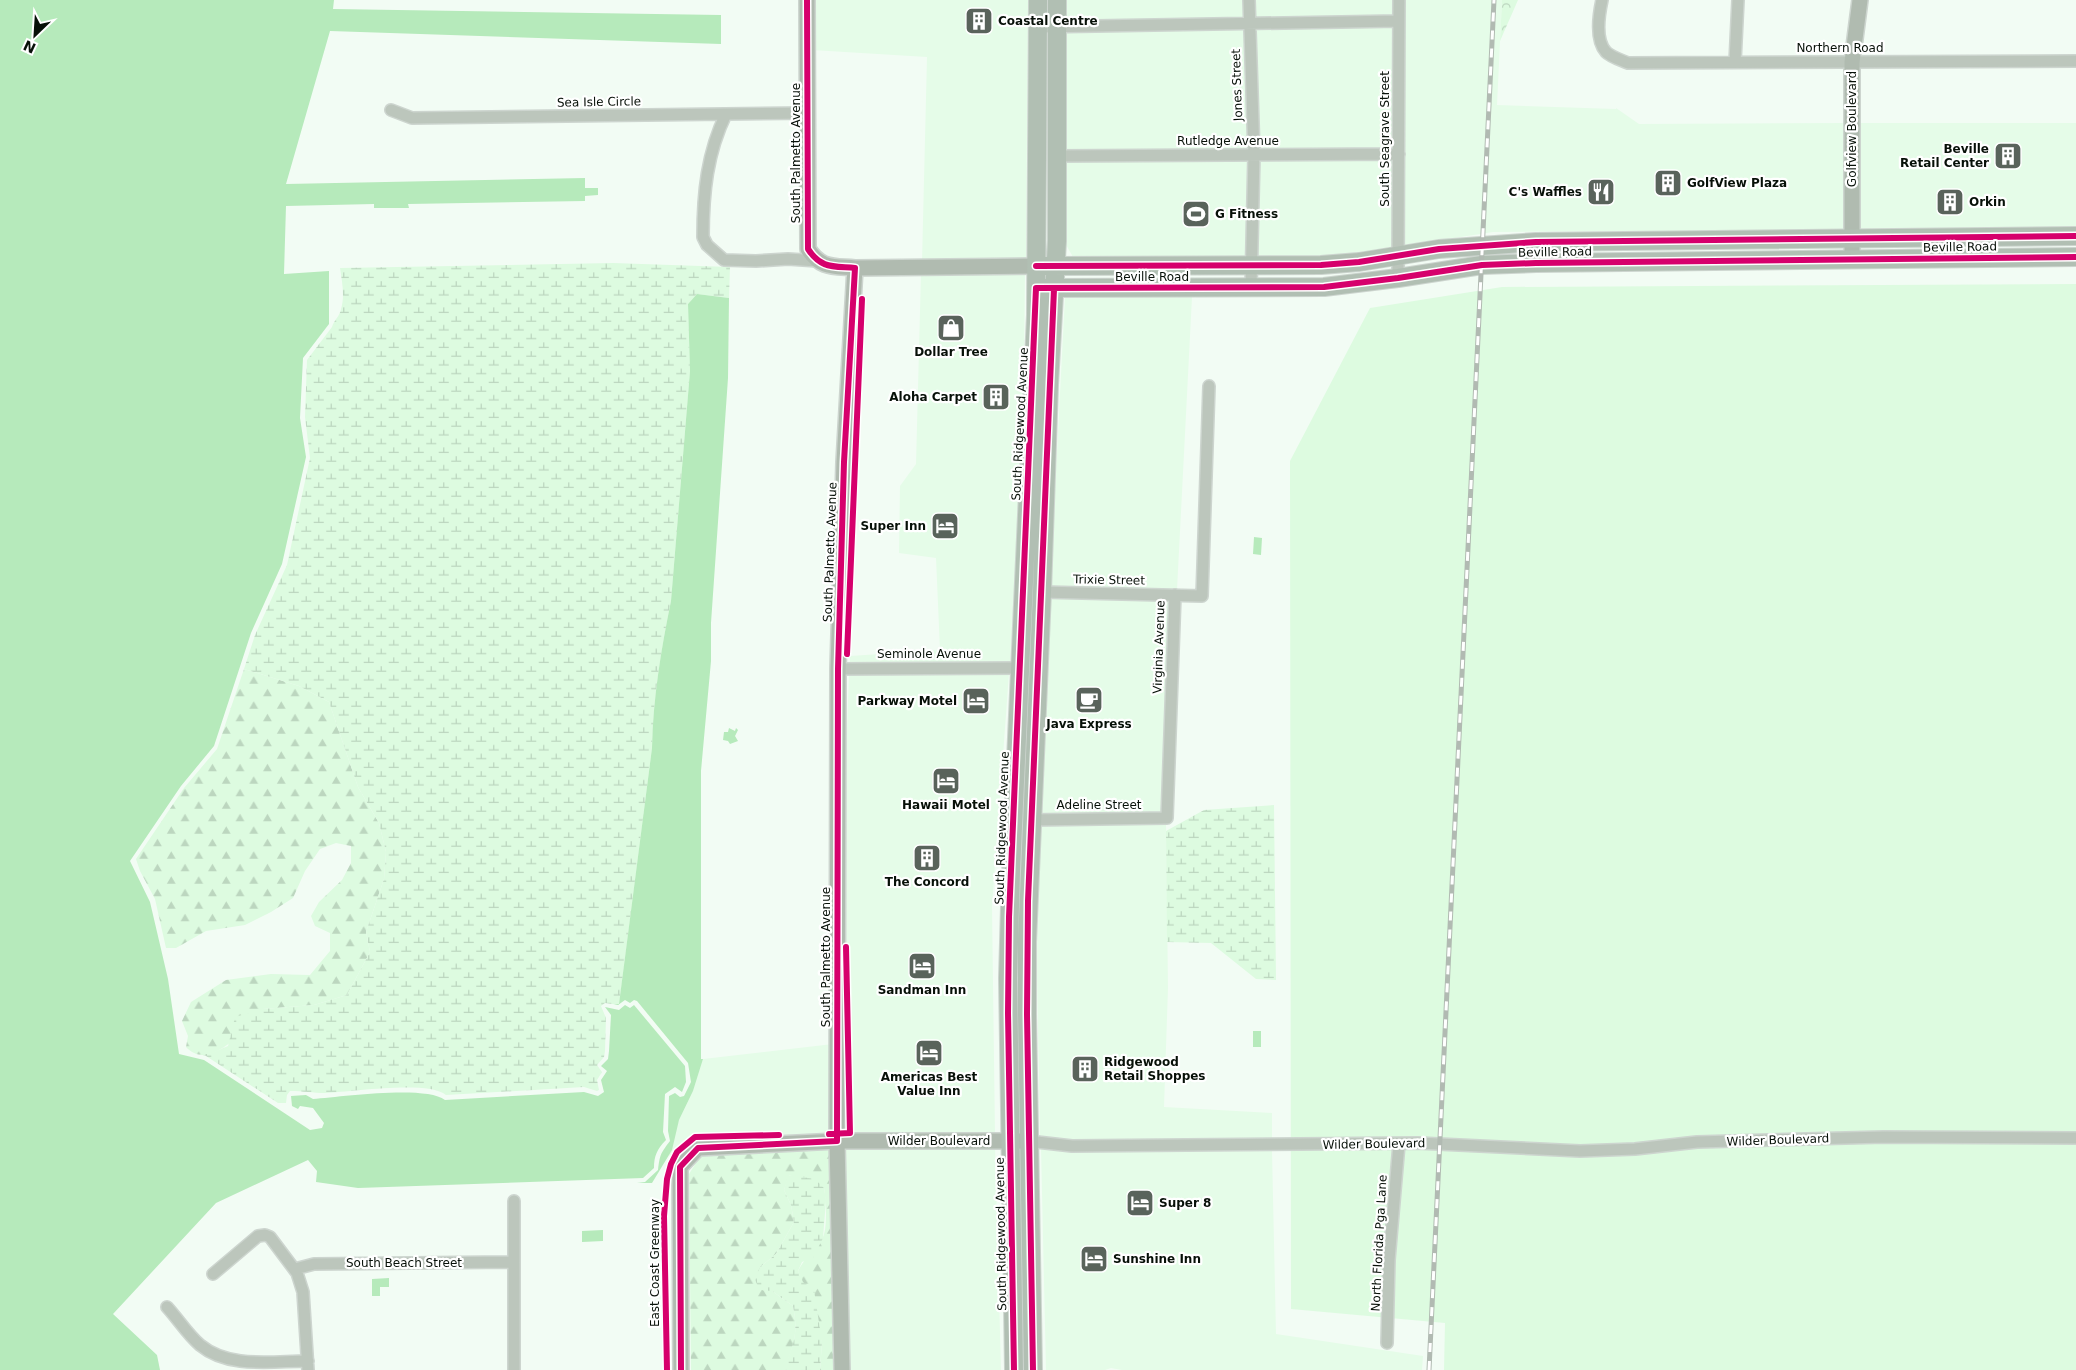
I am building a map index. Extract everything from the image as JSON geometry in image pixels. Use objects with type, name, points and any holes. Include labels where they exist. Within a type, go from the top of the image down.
[{"type":"main road","name":"South Ridgewood Avenue","points":[[1033,1370],[1027,980],[1042,586],[1045,289],[1036,266],[1038,0]]},
{"type":"main road","name":"South Ridgewood Avenue","points":[[1014,1370],[1008,968],[1026,540],[1045,289],[1056,266],[1058,241],[1057,0]]},
{"type":"main road","name":"Beville Road","points":[[1036,266],[1324,265],[1398,257],[1448,248],[1536,242],[2075,236]]},
{"type":"main road","name":"Beville Road","points":[[1045,289],[1324,287],[1482,265],[1536,263],[2075,257]]},
{"type":"main road","points":[[1026,540],[1034,548],[1042,586]]},
{"type":"main road","points":[[1015,780],[1023,809],[1032,820]]},
{"type":"street","name":"South Palmetto Avenue","points":[[807,0],[808,249],[818,261]]},
{"type":"street","name":"Jones Street","points":[[1249,0],[1248,23],[1254,154],[1251,288]]},
{"type":"street","name":"South Seagrave Street","points":[[1398,278],[1399,0]]},
{"type":"street","name":"Northern Road","points":[[1602,0],[1599,16],[1602,44],[1607,53],[1628,63],[2076,61]]},
{"type":"street","points":[[1735,62],[1738,0]]},
{"type":"street","name":"Golfview Boulevard","points":[[1852,259],[1852,62],[1860,0]]},
{"type":"street","points":[[1037,27],[1398,21]]},
{"type":"street","name":"Sea Isle Circle","points":[[391,110],[412,118],[808,113]]},
{"type":"street","points":[[726,114],[712,147],[706,176],[703,236],[707,245],[724,260],[788,259],[818,261],[828,266],[856,268]]},
{"type":"street","name":"Rutledge Avenue","points":[[1057,156],[1399,154]]},
{"type":"street","points":[[2075,236],[2075,257]]},
{"type":"street","points":[[1536,242],[1536,263]]},
{"type":"street","name":"Beville Road","points":[[856,268],[1036,266]]},
{"type":"street","name":"South Palmetto Avenue","points":[[842,1370],[837,1140],[838,669],[844,462],[856,268]]},
{"type":"street","name":"Virginia Avenue","points":[[1167,818],[1175,595],[1202,596],[1209,386]]},
{"type":"street","name":"Trixie Street","points":[[1042,586],[1175,595]]},
{"type":"street","name":"Seminole Avenue","points":[[838,669],[1020,668]]},
{"type":"street","name":"Adeline Street","points":[[1032,820],[1167,818]]},
{"type":"street","name":"Wilder Boulevard","points":[[680,1370],[680,1167],[698,1148],[837,1140],[1028,1141],[1072,1146],[1399,1144],[1580,1151],[1636,1149],[1697,1142],[1879,1137],[2076,1138]]},
{"type":"street","name":"North Florida Pga Lane","points":[[1387,1343],[1389,1260],[1399,1144]]},
{"type":"street","points":[[514,1201],[514,1370]]},
{"type":"street","points":[[167,1307],[199,1344],[221,1358],[308,1366],[303,1292],[295,1269],[270,1237],[265,1235],[258,1236],[213,1274]]},
{"type":"street","name":"South Beach Street","points":[[295,1269],[314,1264],[514,1262]]},
{"type":"shaded area","points":[[0,0],[334,0],[333,9],[721,15],[721,44],[330,31],[286,184],[585,178],[585,188],[598,188],[598,195],[585,196],[585,201],[408,204],[409,208],[374,208],[374,204],[286,206],[284,274],[329,271],[329,324],[303,358],[300,418],[306,457],[282,564],[251,633],[214,746],[181,786],[130,861],[150,902],[168,979],[179,1054],[204,1060],[310,1130],[322,1128],[324,1123],[313,1108],[300,1106],[298,1109],[292,1106],[291,1096],[306,1095],[313,1099],[362,1094],[420,1093],[445,1100],[584,1092],[598,1096],[604,1092],[601,1080],[607,1071],[601,1066],[608,1059],[609,1051],[611,1015],[605,1007],[619,1010],[625,1005],[630,1008],[634,1005],[685,1066],[686,1082],[682,1092],[675,1087],[665,1094],[663,1132],[666,1140],[660,1146],[657,1153],[654,1168],[643,1178],[358,1188],[316,1182],[317,1171],[308,1160],[216,1203],[113,1314],[157,1355],[160,1370],[0,1370]]},
{"type":"shaded area","points":[[812,0],[1028,0],[1026,261],[922,262],[927,57],[812,50]]},
{"type":"shaded area","points":[[1067,0],[1244,0],[1243,18],[1067,22]]},
{"type":"shaded area","points":[[1254,0],[1394,0],[1394,16],[1253,17]]},
{"type":"shaded area","points":[[1404,0],[1502,0],[1497,105],[1616,108],[1639,124],[1847,123],[1847,230],[1493,232],[1403,246]]},
{"type":"shaded area","points":[[1393,27],[1394,148],[1258,149],[1254,28]]},
{"type":"shaded area","points":[[1244,28],[1248,149],[1066,150],[1067,33]]},
{"type":"shaded area","points":[[1857,123],[2076,123],[2076,229],[1857,230]]},
{"type":"shaded area","points":[[1249,159],[1247,259],[1073,257],[1065,243],[1065,161]]},
{"type":"shaded area","points":[[1258,159],[1394,159],[1393,248],[1353,255],[1257,259]]},
{"type":"shaded area","points":[[1025,271],[1023,465],[1010,662],[850,663],[850,656],[940,650],[936,558],[899,553],[900,486],[916,464],[921,273]]},
{"type":"shaded area","points":[[697,294],[729,298],[728,378],[711,623],[711,661],[701,771],[701,1059],[703,1059],[693,1091],[679,1120],[672,1150],[652,1183],[637,1183],[645,1182],[658,1170],[661,1155],[670,1141],[668,1131],[669,1096],[675,1093],[680,1097],[684,1096],[691,1082],[688,1063],[637,1001],[634,1000],[630,1003],[625,1000],[618,1005],[614,1004],[619,1004],[652,748],[658,674],[671,601],[690,371],[688,304]]},
{"type":"shaded area","points":[[1065,297],[1192,297],[1177,590],[1050,586]]},
{"type":"shaded area","points":[[1254,537],[1262,538],[1261,555],[1253,554]]},
{"type":"shaded area","points":[[1049,597],[1170,600],[1162,813],[1038,814]]},
{"type":"shaded area","points":[[1009,673],[992,906],[995,1135],[842,1135],[843,836],[849,674]]},
{"type":"shaded area","points":[[729,728],[735,731],[736,728],[738,730],[735,736],[738,741],[730,744],[728,741],[723,740],[724,732],[728,732]]},
{"type":"shaded area","points":[[1166,824],[1168,988],[1164,1107],[1272,1113],[1272,1140],[1072,1141],[1040,1137],[1036,927],[1038,825]]},
{"type":"shaded area","points":[[1253,1031],[1261,1031],[1261,1047],[1253,1047]]},
{"type":"shaded area","points":[[833,1044],[832,1135],[698,1142],[677,1162],[669,1155],[679,1120],[693,1091],[703,1059]]},
{"type":"shaded area","points":[[842,1146],[995,1146],[1001,1370],[847,1370]]},
{"type":"shaded area","points":[[1041,1148],[1071,1152],[1272,1151],[1276,1334],[1423,1356],[1422,1370],[1122,1370],[1111,1368],[1105,1370],[1046,1370]]},
{"type":"shaded area","points":[[603,1230],[603,1241],[582,1242],[582,1231]]},
{"type":"shaded area","points":[[389,1278],[389,1287],[380,1287],[380,1296],[372,1296],[372,1279]]},
{"type":"green space","points":[[1502,0],[1518,0],[1500,41]]},
{"type":"green space","points":[[613,263],[730,267],[729,298],[697,294],[688,304],[690,371],[671,601],[658,674],[652,748],[619,1005],[605,1003],[601,1006],[606,1018],[604,1057],[597,1065],[602,1072],[597,1080],[599,1090],[584,1087],[446,1095],[423,1088],[370,1089],[325,1093],[290,1091],[287,1095],[286,1103],[278,1103],[206,1056],[199,1054],[209,1054],[228,1046],[235,1017],[263,1009],[314,1005],[347,995],[370,952],[366,932],[384,879],[386,852],[379,823],[358,787],[329,702],[299,686],[244,669],[255,635],[287,565],[310,458],[305,417],[307,360],[332,327],[340,311],[343,294],[340,268]]},
{"type":"green space","points":[[2076,284],[2076,1370],[1444,1370],[1445,1323],[1291,1309],[1290,461],[1370,308],[1502,287]]},
{"type":"green space","points":[[244,669],[299,686],[329,702],[358,787],[379,823],[386,852],[384,879],[366,932],[370,952],[347,995],[314,1005],[263,1009],[228,1044],[206,1055],[196,1054],[186,1047],[188,1036],[182,1021],[191,1002],[226,980],[271,974],[310,975],[330,951],[330,933],[315,926],[311,916],[319,902],[342,880],[351,863],[351,846],[336,843],[320,849],[305,871],[293,898],[245,925],[206,931],[176,948],[166,948],[155,899],[140,871],[136,859],[184,788],[217,749]]},
{"type":"green space","points":[[1274,805],[1276,980],[1256,979],[1211,943],[1167,942],[1166,831],[1204,810]]},
{"type":"green space","points":[[828,1146],[833,1172],[833,1370],[820,1370],[822,1342],[798,1271],[824,1235],[826,1214],[824,1188],[789,1175],[784,1190],[791,1205],[794,1222],[776,1254],[760,1267],[772,1291],[793,1306],[795,1330],[793,1344],[785,1367],[787,1370],[691,1370],[689,1174],[701,1155]]},
{"type":"green space","points":[[788,1175],[815,1179],[824,1188],[826,1200],[823,1238],[813,1258],[802,1262],[798,1271],[803,1282],[814,1290],[822,1342],[820,1370],[787,1370],[784,1367],[791,1351],[794,1337],[793,1306],[772,1291],[760,1290],[755,1280],[760,1267],[776,1254],[794,1222],[791,1205],[784,1190]]},
{"type":"railway","points":[[1429,1370],[1494,0]]},
{"type":"cycle path","points":[[681,1370],[680,1167],[698,1148],[837,1141],[838,669],[844,462],[855,268],[823,263],[808,249],[807,0]]},
{"type":"cycle path","points":[[1036,266],[1321,265],[1359,262],[1439,249],[1536,242],[2076,236]]},
{"type":"cycle path","points":[[1014,1370],[1008,1013],[1009,917],[1036,288],[1324,287],[1482,265],[1536,263],[2076,257]]},
{"type":"cycle path","points":[[1033,1370],[1027,1014],[1028,901],[1054,289]]},
{"type":"cycle path","points":[[847,654],[862,299]]},
{"type":"cycle path","points":[[829,1134],[850,1133],[846,947]]},
{"type":"cycle path","name":"East Coast Greenway","points":[[667,1370],[664,1216],[667,1179],[671,1164],[677,1152],[695,1137],[779,1135]]},
{"type":"place","name":"Coastal Centre","points":[[979,21]]},
{"type":"place","name":"Beville Retail Center","points":[[2008,156]]},
{"type":"place","name":"GolfView Plaza","points":[[1668,183]]},
{"type":"place","name":"C's Waffles","points":[[1601,192]]},
{"type":"place","name":"Orkin","points":[[1950,202]]},
{"type":"place","name":"G Fitness","points":[[1196,214]]},
{"type":"place","name":"Dollar Tree","points":[[951,328]]},
{"type":"place","name":"Aloha Carpet","points":[[996,397]]},
{"type":"place","name":"Super Inn","points":[[945,526]]},
{"type":"place","name":"Java Express","points":[[1089,700]]},
{"type":"place","name":"Parkway Motel","points":[[976,701]]},
{"type":"place","name":"Hawaii Motel","points":[[946,781]]},
{"type":"place","name":"The Concord","points":[[927,858]]},
{"type":"place","name":"Sandman Inn","points":[[922,966]]},
{"type":"place","name":"Americas Best Value Inn","points":[[929,1053]]},
{"type":"place","name":"Ridgewood Retail Shoppes","points":[[1085,1069]]},
{"type":"place","name":"Super 8","points":[[1140,1203]]},
{"type":"place","name":"Sunshine Inn","points":[[1094,1259]]}]
